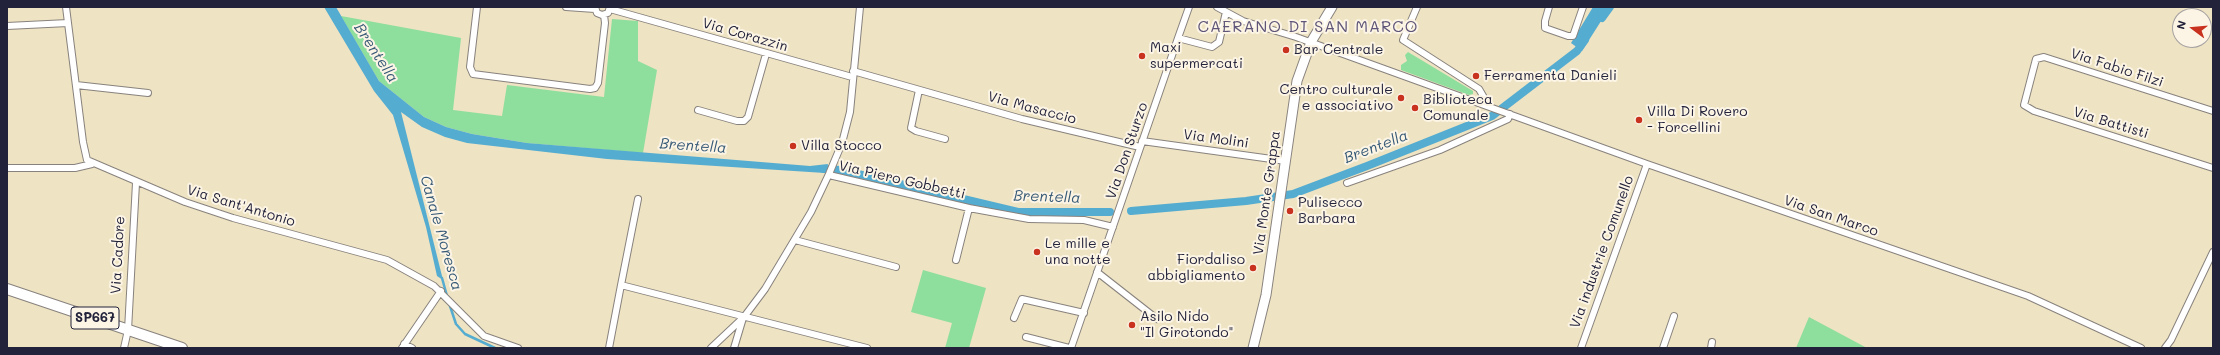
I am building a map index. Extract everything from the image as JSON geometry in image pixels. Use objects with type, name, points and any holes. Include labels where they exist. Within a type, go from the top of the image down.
[{"type":"main road","name":"Via Monte Grappa","points":[[1253,348],[1266,295],[1297,81],[1311,42],[1332,7]]},
{"type":"main road","name":"SP667","points":[[7,289],[182,348]]},
{"type":"street","points":[[66,7],[85,154],[87,160],[92,164]]},
{"type":"street","points":[[477,7],[470,67],[473,74],[590,89],[595,88],[598,83],[605,23],[604,15],[610,8]]},
{"type":"street","points":[[566,7],[595,8],[598,14],[604,15]]},
{"type":"street","points":[[711,348],[744,317],[779,268],[811,212],[836,159],[850,112],[860,7]]},
{"type":"street","name":"Via Don Sturzo","points":[[1026,337],[1070,348],[1084,314],[1189,7]]},
{"type":"street","name":"Via San Marco","points":[[1217,7],[1243,21],[1311,42],[1647,164],[2028,296],[2141,348]]},
{"type":"street","points":[[1417,7],[1403,40],[1480,89],[1487,105]]},
{"type":"street","points":[[1549,7],[1544,21],[1545,28],[1568,36],[1573,36],[1583,7]]},
{"type":"street","name":"Via Corazzin","points":[[610,8],[766,54],[853,74]]},
{"type":"street","points":[[1178,38],[1212,47],[1216,46],[1226,12]]},
{"type":"street","points":[[7,26],[68,23]]},
{"type":"street","points":[[698,110],[737,121],[744,121],[748,117],[766,54]]},
{"type":"street","name":"Via Fabio Filzi","points":[[2029,83],[2036,59],[2044,58],[2213,111]]},
{"type":"street","name":"Via Masaccio","points":[[853,74],[919,90],[1022,119],[1141,144]]},
{"type":"street","name":"Via Battisti","points":[[2029,83],[2024,105],[2034,111],[2213,168]]},
{"type":"street","points":[[76,85],[148,93]]},
{"type":"street","points":[[919,90],[910,128],[945,139]]},
{"type":"street","points":[[1347,183],[1440,150],[1508,119],[1506,112]]},
{"type":"street","name":"Via Molini","points":[[1141,144],[1286,161]]},
{"type":"street","points":[[7,168],[75,168],[92,164]]},
{"type":"street","name":"Via Sant'Antonio","points":[[92,164],[185,202],[233,218],[386,260],[429,282],[441,291],[472,326],[484,336],[518,348]]},
{"type":"street","name":"Via industrie Comunello","points":[[1581,348],[1647,164]]},
{"type":"street","name":"Via Piero Gobbetti","points":[[829,175],[969,208],[1029,219],[1084,220],[1113,227]]},
{"type":"street","name":"Via Cadore","points":[[124,348],[128,330],[136,183]]},
{"type":"street","points":[[609,348],[638,198]]},
{"type":"street","name":"Via Piero Gobbetti","points":[[956,260],[969,208]]},
{"type":"street","points":[[794,240],[896,266]]},
{"type":"street","points":[[2165,348],[2171,340],[2213,252]]},
{"type":"street","points":[[1098,272],[1157,319]]},
{"type":"street","points":[[622,285],[867,348]]},
{"type":"street","points":[[412,348],[403,346],[441,291]]},
{"type":"street","points":[[1014,318],[1022,299],[1084,314]]},
{"type":"street","points":[[1663,348],[1674,316]]},
{"type":"street","points":[[734,348],[744,317]]},
{"type":"green space","points":[[341,16],[461,38],[453,110],[502,116],[507,85],[604,97],[612,19],[638,21],[638,61],[657,70],[643,153],[527,143],[472,134],[446,127],[424,117],[379,81]]},
{"type":"green space","points":[[1408,52],[1473,91],[1473,94],[1469,95],[1401,70],[1401,65],[1407,61],[1405,55]]},
{"type":"green space","points":[[923,270],[986,288],[969,348],[945,348],[952,323],[911,312]]},
{"type":"green space","points":[[1809,317],[1867,348],[1796,348]]},
{"type":"water","points":[[324,7],[336,7],[379,81],[424,117],[446,127],[472,134],[527,143],[810,166],[828,164],[825,173],[607,159],[467,143],[445,137],[422,127],[401,112],[443,280],[437,276],[426,227],[393,115],[374,91]]},
{"type":"water","points":[[1593,7],[1610,7],[1582,51],[1571,43]]},
{"type":"waterway","name":"Brentella","points":[[1602,18],[1610,7]]},
{"type":"waterway","name":"Brentella","points":[[1131,211],[1246,201],[1293,194],[1492,116],[1577,51],[1585,40]]},
{"type":"waterway","name":"Brentella","points":[[824,169],[841,170],[1018,212],[1110,212]]},
{"type":"waterway","name":"Canale Moresca","points":[[442,278],[447,296]]},
{"type":"waterway","name":"Canale Moresca","points":[[449,303],[456,324],[465,334],[495,348]]},
{"type":"place","name":"Bar Centrale","points":[[1286,50]]},
{"type":"place","name":"Maxi supermercati","points":[[1142,56]]},
{"type":"place","name":"Ferramenta Danieli","points":[[1476,76]]},
{"type":"place","name":"Centro culturale e associativo","points":[[1401,98]]},
{"type":"place","name":"Biblioteca Comunale","points":[[1415,108]]},
{"type":"place","name":"Villa Di Rovero - Forcellini","points":[[1639,120]]},
{"type":"place","name":"Villa Stocco","points":[[793,146]]},
{"type":"place","name":"Pulisecco Barbara","points":[[1290,211]]},
{"type":"place","name":"Le mille e una notte","points":[[1037,252]]},
{"type":"place","name":"Fiordaliso abbigliamento","points":[[1253,268]]},
{"type":"place","name":"Asilo Nido \"Il Girotondo\"","points":[[1132,325]]},
{"type":"district","name":"CAERANO DI SAN MARCO","points":[[1308,27]]}]
